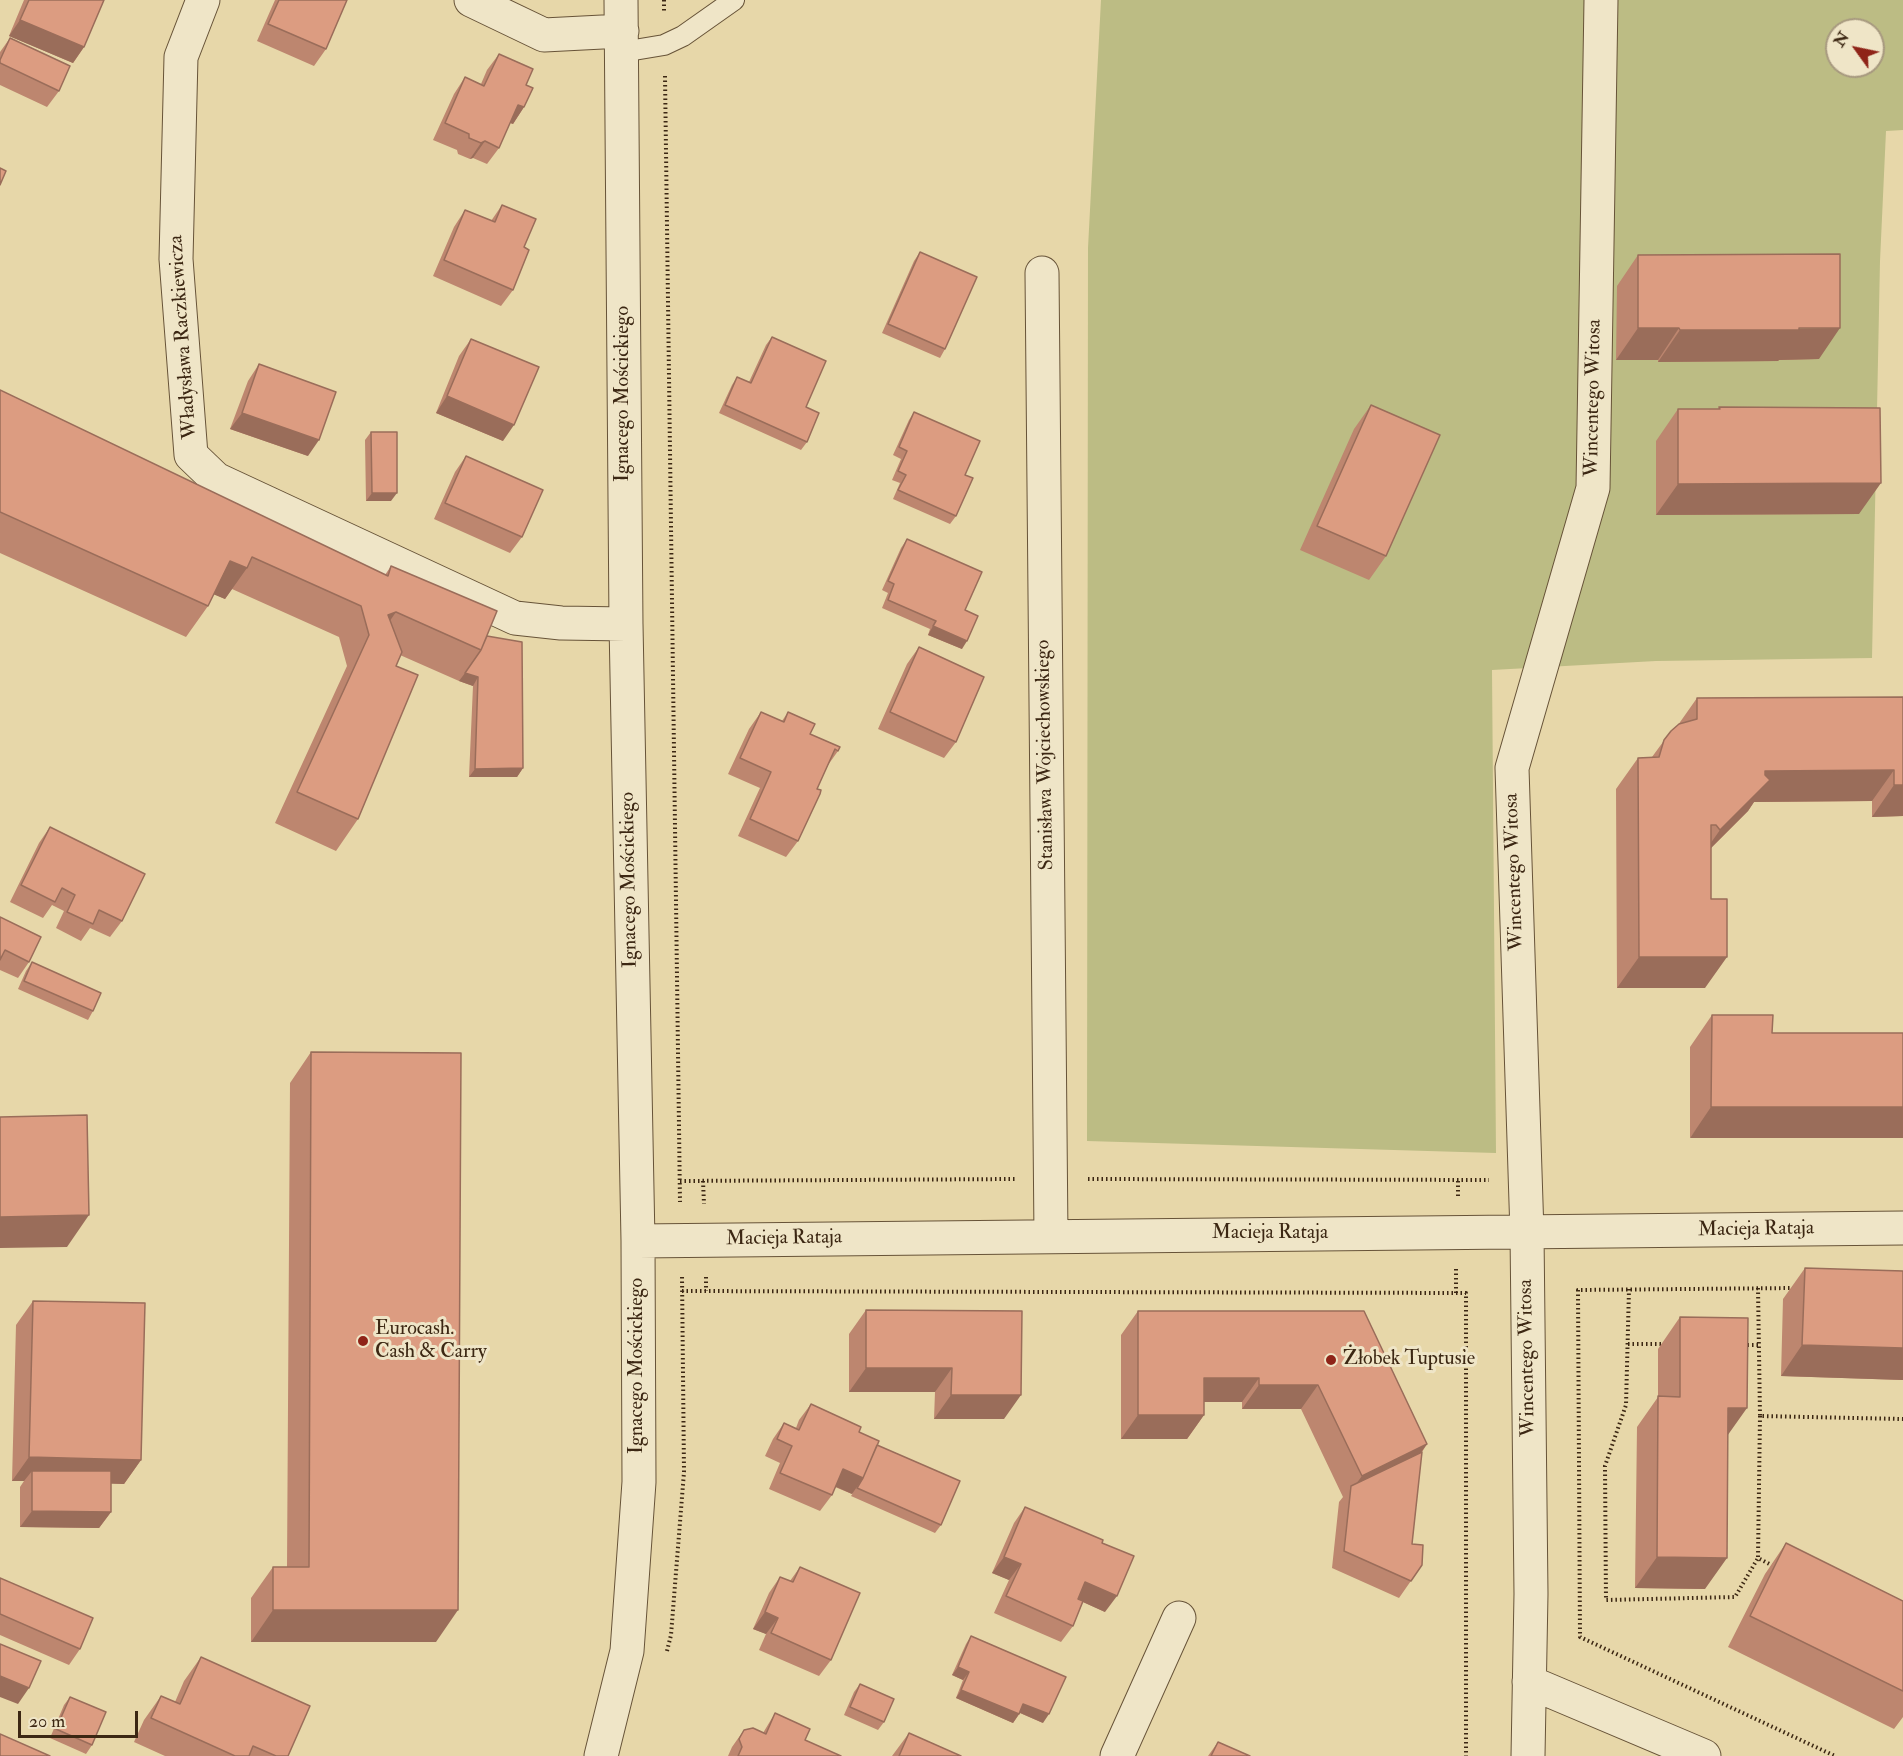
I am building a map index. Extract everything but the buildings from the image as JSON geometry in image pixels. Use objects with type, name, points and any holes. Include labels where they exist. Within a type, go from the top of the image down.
[{"type":"street","name":"Władysława Raczkiewicza","points":[[203,0],[181,57],[176,259],[191,455],[216,479],[515,618],[561,623],[626,624]]},
{"type":"street","points":[[471,0],[544,35],[622,28]]},
{"type":"street","name":"Wincentego Witosa","points":[[1528,1756],[1531,1594],[1527,1233],[1512,768],[1593,488],[1601,0]]},
{"type":"street","name":"Ignacego Mościckiego","points":[[601,1756],[627,1651],[639,1482],[638,1241],[626,624],[622,28]]},
{"type":"street","name":"Stanisława Wojciechowskiego","points":[[1042,273],[1051,1236]]},
{"type":"street","name":"Macieja Rataja","points":[[638,1241],[1903,1228]]},
{"type":"street","points":[[1117,1756],[1179,1618]]},
{"type":"street","points":[[1529,1682],[1704,1756]]},
{"type":"lane","points":[[622,28],[664,45],[683,36],[734,0]]},
{"type":"path","points":[[664,0],[684,1472],[671,1635],[665,1657]]},
{"type":"path","points":[[680,1181],[1524,1179]]},
{"type":"path","points":[[1629,1289],[1626,1406],[1605,1466],[1606,1600],[1735,1597],[1758,1558],[1760,1416],[1758,1288]]},
{"type":"path","points":[[1803,1288],[1578,1290],[1580,1637],[1835,1756]]},
{"type":"path","points":[[682,1291],[1466,1293],[1466,1756]]},
{"type":"path","points":[[1628,1344],[1676,1344]]},
{"type":"path","points":[[1734,1345],[1758,1345]]},
{"type":"path","points":[[1760,1416],[1903,1419]]},
{"type":"path","points":[[1758,1558],[1779,1569]]},
{"type":"green space","points":[[1101,0],[1903,0],[1903,130],[1886,131],[1880,261],[1872,658],[1656,661],[1492,670],[1496,1153],[1087,1141],[1088,248]]},
{"type":"place","name":"Eurocash. Cash & Carry","points":[[363,1341]]},
{"type":"place","name":"Żłobek Tuptusie","points":[[1331,1360]]}]
